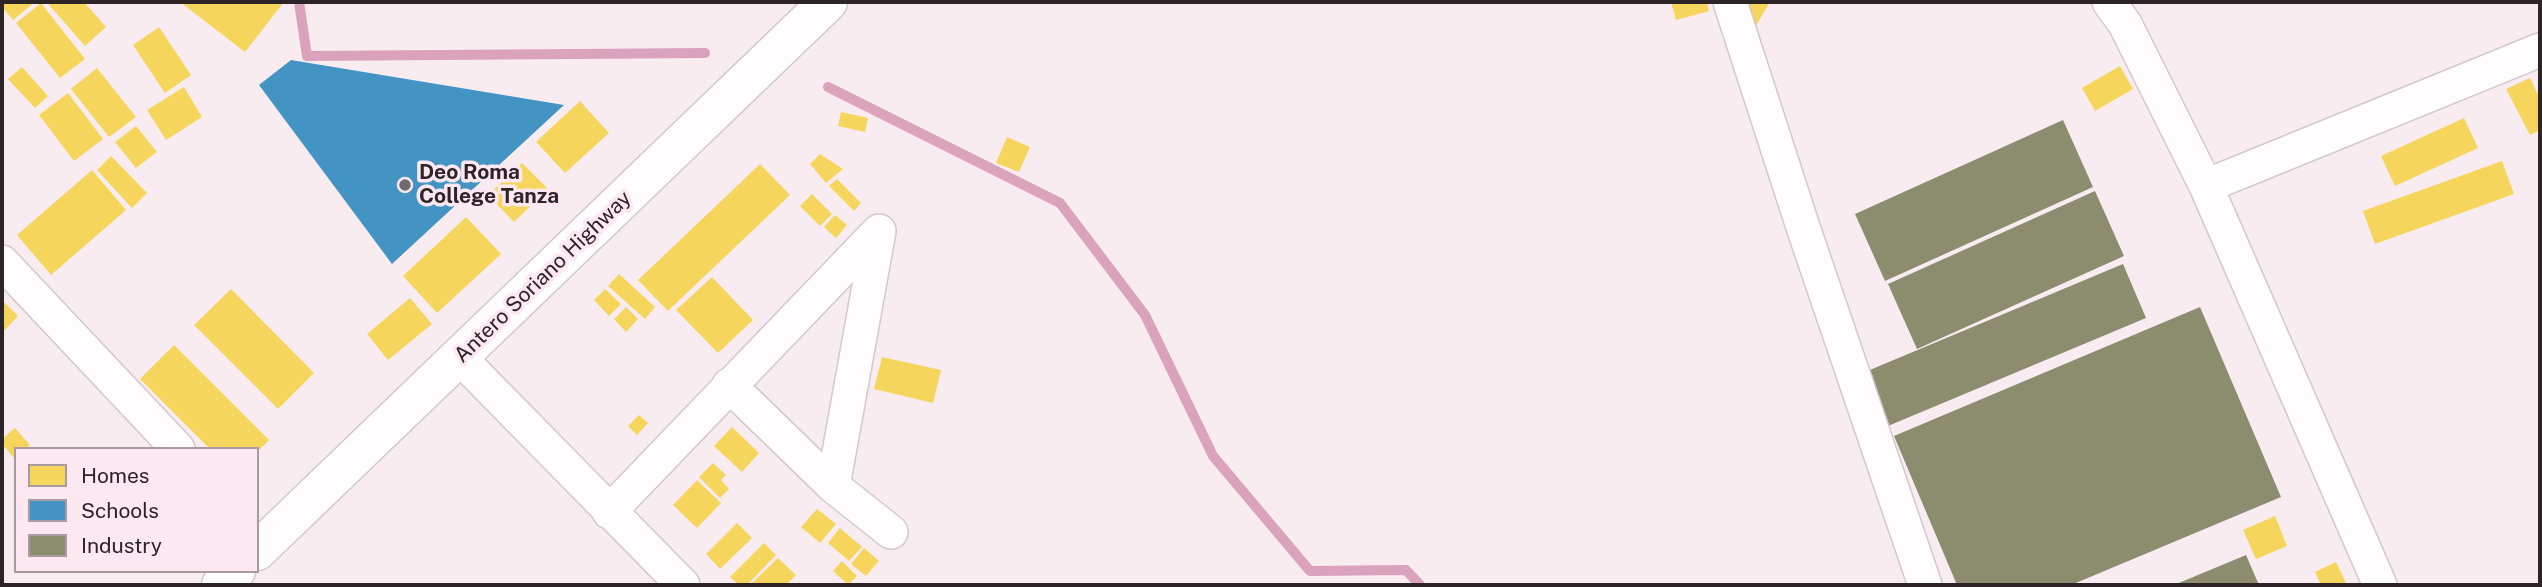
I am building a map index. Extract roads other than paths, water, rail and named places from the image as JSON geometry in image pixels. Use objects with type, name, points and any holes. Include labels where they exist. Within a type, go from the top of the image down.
[{"type":"main road","name":"Antero Soriano Highway","points":[[261,539],[459,358],[828,2]]},
{"type":"main road","points":[[221,585],[234,573]]},
{"type":"street","points":[[2109,2],[2125,24],[2206,186],[2380,585]]},
{"type":"street","points":[[1733,8],[1803,227],[1925,585]]},
{"type":"street","points":[[2206,186],[2540,50]]},
{"type":"street","points":[[609,512],[878,231],[833,486]]},
{"type":"street","points":[[2,262],[176,447]]},
{"type":"street","points":[[459,358],[682,585]]},
{"type":"street","points":[[729,385],[833,486],[891,532]]},
{"type":"waterway","points":[[299,2],[307,56],[705,53]]},
{"type":"waterway","points":[[828,87],[1060,203],[1145,315],[1213,456],[1310,571],[1406,570],[1420,585]]},
{"type":"place","name":"Deo Roma College Tanza","points":[[405,185]]}]
